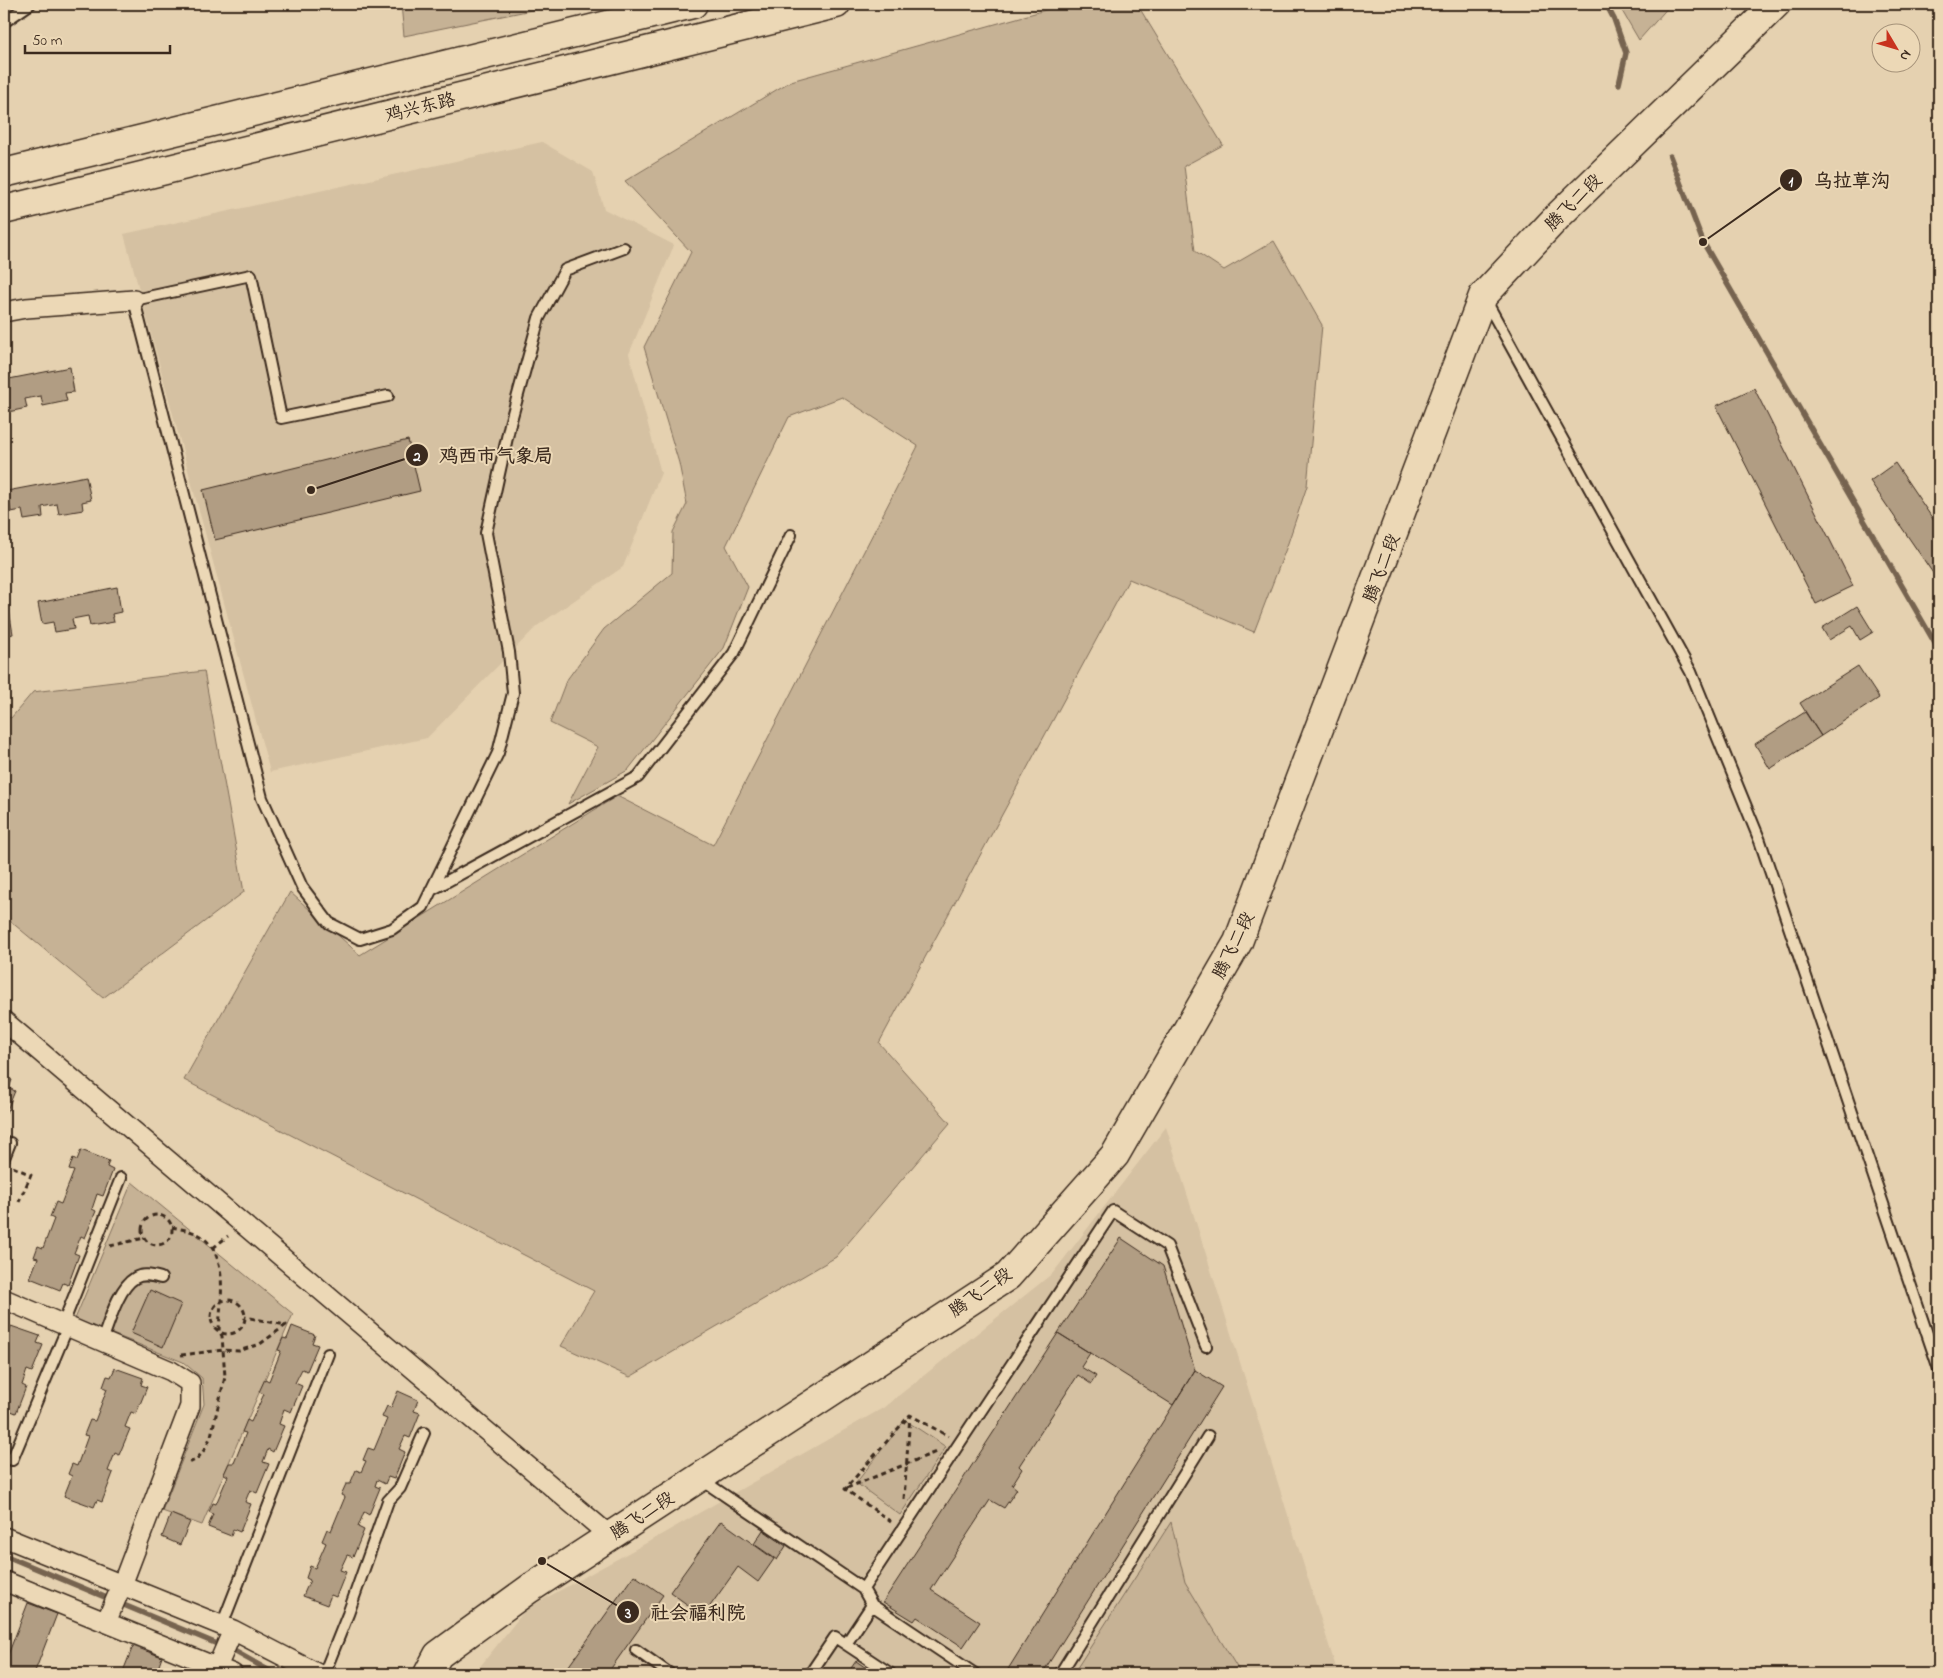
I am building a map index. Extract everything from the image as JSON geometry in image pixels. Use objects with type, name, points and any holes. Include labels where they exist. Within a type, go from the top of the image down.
[{"type":"main road","name":"鸡兴东路","points":[[4,174],[693,4]]},
{"type":"main road","name":"鸡兴东路","points":[[4,210],[836,4]]},
{"type":"main road","name":"腾飞二段","points":[[428,1674],[438,1655],[529,1589],[1008,1276],[1115,1155],[1238,942],[1483,296],[1560,214],[1776,4]]},
{"type":"street","points":[[4,312],[26,308],[134,300]]},
{"type":"street","points":[[4,1021],[610,1536]]},
{"type":"street","points":[[4,1299],[171,1371],[190,1383],[190,1406],[122,1585],[106,1622]]},
{"type":"street","points":[[4,1536],[228,1628],[318,1674]]},
{"type":"street","points":[[4,1581],[225,1671],[228,1628]]},
{"type":"lane","points":[[4,22],[30,4]]},
{"type":"lane","points":[[388,396],[281,418],[251,275],[134,300],[262,798],[302,887],[329,923],[360,939],[392,929],[424,907],[498,753],[512,693],[509,652],[486,533],[510,424],[539,318],[565,270],[624,248]]},
{"type":"lane","points":[[1483,296],[1691,672],[1760,841],[1939,1369]]},
{"type":"lane","points":[[432,890],[638,777],[734,653],[791,535]]},
{"type":"lane","points":[[7,1162],[10,1143]]},
{"type":"lane","points":[[12,1460],[121,1178]]},
{"type":"lane","points":[[863,1589],[1113,1211],[1167,1246],[1206,1346]]},
{"type":"lane","points":[[102,1341],[123,1290],[135,1278],[149,1275],[162,1278]]},
{"type":"lane","points":[[228,1628],[328,1354]]},
{"type":"lane","points":[[324,1674],[348,1614],[388,1500],[400,1488],[424,1433]]},
{"type":"lane","points":[[1060,1674],[1208,1436]]},
{"type":"lane","points":[[699,1478],[863,1589],[872,1605],[975,1674]]},
{"type":"lane","points":[[846,1644],[872,1605]]},
{"type":"lane","points":[[810,1674],[835,1637],[891,1674]]},
{"type":"lane","points":[[636,1650],[670,1674]]},
{"type":"path","points":[[7,1162],[32,1175],[19,1202]]},
{"type":"path","points":[[152,1216],[162,1216],[170,1222],[172,1227],[171,1236],[160,1245],[151,1244],[144,1238],[142,1233],[144,1223],[152,1216]]},
{"type":"path","points":[[167,1467],[181,1466],[197,1459],[205,1449],[211,1436],[225,1377],[220,1331],[219,1259],[213,1248],[200,1235],[172,1227]]},
{"type":"path","points":[[92,1250],[144,1238]]},
{"type":"path","points":[[231,1300],[237,1302],[245,1317],[241,1328],[236,1332],[225,1334],[213,1324],[212,1314],[216,1305],[220,1302],[231,1300]]},
{"type":"path","points":[[174,1355],[223,1350],[239,1351],[260,1344],[286,1325],[245,1317]]},
{"type":"path","points":[[910,1415],[960,1443]]},
{"type":"path","points":[[902,1529],[910,1415]]},
{"type":"path","points":[[845,1489],[910,1415]]},
{"type":"path","points":[[845,1489],[960,1443]]},
{"type":"path","points":[[845,1489],[902,1529]]},
{"type":"shaded area","points":[[401,4],[561,4],[404,36]]},
{"type":"shaded area","points":[[1067,4],[1137,4],[1223,145],[1184,166],[1195,251],[1224,270],[1274,241],[1322,325],[1307,486],[1287,546],[1254,632],[1129,579],[879,1043],[950,1123],[836,1257],[630,1377],[561,1346],[594,1291],[184,1080],[290,892],[360,955],[617,796],[713,845],[918,446],[842,397],[789,417],[726,546],[748,587],[724,648],[628,770],[568,804],[598,747],[550,723],[566,681],[604,629],[672,573],[673,532],[687,504],[679,463],[644,347],[691,252],[625,181],[791,81]]},
{"type":"shaded area","points":[[1618,4],[1671,4],[1639,40]]},
{"type":"shaded area","points":[[542,142],[593,172],[604,209],[674,245],[629,354],[661,473],[623,567],[537,626],[427,738],[270,772],[124,234]]},
{"type":"shaded area","points":[[204,671],[244,892],[103,998],[4,916],[4,715],[11,718],[33,692]]},
{"type":"shaded area","points":[[1166,1127],[1338,1674],[474,1674],[526,1609],[650,1541],[883,1408],[1053,1273]]},
{"type":"shaded area","points":[[132,1182],[293,1314],[202,1525],[162,1511],[204,1404],[202,1378],[183,1362],[75,1319]]},
{"type":"shaded area","points":[[905,1420],[946,1447],[900,1515],[856,1483]]},
{"type":"shaded area","points":[[1171,1522],[1185,1582],[1241,1674],[1073,1674]]},
{"type":"building","points":[[70,367],[74,392],[65,393],[67,401],[43,406],[41,396],[25,399],[27,408],[8,412],[6,401],[4,402],[4,380]]},
{"type":"building","points":[[1754,388],[1853,586],[1816,604],[1716,406]]},
{"type":"building","points":[[408,440],[420,491],[215,540],[203,490]]},
{"type":"building","points":[[1895,463],[1939,528],[1939,582],[1870,481]]},
{"type":"building","points":[[86,476],[91,500],[82,502],[83,510],[59,514],[57,504],[42,507],[43,517],[24,520],[22,510],[11,512],[7,491]]},
{"type":"building","points":[[117,587],[121,612],[112,614],[114,622],[90,626],[88,616],[72,619],[74,629],[55,632],[53,622],[42,624],[38,603]]},
{"type":"building","points":[[1857,606],[1873,632],[1860,640],[1852,626],[1829,640],[1822,628]]},
{"type":"building","points":[[9,610],[13,634],[4,636],[4,611]]},
{"type":"building","points":[[1858,666],[1879,698],[1821,736],[1800,703]]},
{"type":"building","points":[[1805,712],[1821,736],[1770,769],[1755,744]]},
{"type":"building","points":[[4,1077],[12,1080],[9,1088],[15,1091],[5,1115]]},
{"type":"building","points":[[81,1150],[109,1161],[107,1167],[113,1170],[103,1196],[97,1194],[92,1209],[96,1211],[85,1238],[81,1236],[74,1253],[79,1255],[68,1285],[63,1283],[60,1290],[30,1278],[38,1258],[34,1257],[38,1246],[43,1248],[54,1219],[50,1217],[56,1202],[61,1204],[74,1171],[69,1170],[73,1158],[77,1160]]},
{"type":"building","points":[[1121,1238],[1163,1266],[1195,1370],[1173,1405],[1058,1333]]},
{"type":"building","points":[[150,1290],[181,1304],[163,1347],[131,1333]]},
{"type":"building","points":[[11,1326],[40,1336],[37,1343],[43,1345],[32,1372],[27,1370],[22,1385],[26,1387],[16,1413],[11,1411],[4,1429],[4,1334],[8,1335]]},
{"type":"building","points":[[292,1326],[315,1335],[312,1343],[318,1345],[307,1371],[302,1369],[295,1383],[302,1386],[291,1412],[284,1409],[279,1424],[284,1426],[273,1452],[268,1449],[263,1462],[269,1464],[257,1493],[250,1490],[245,1502],[251,1504],[240,1532],[233,1529],[231,1536],[208,1527],[213,1514],[209,1512],[213,1503],[216,1504],[228,1476],[224,1474],[229,1463],[234,1463],[246,1433],[242,1432],[247,1420],[251,1422],[264,1394],[259,1392],[265,1379],[269,1381],[281,1351],[278,1350],[283,1338],[287,1339]]},
{"type":"building","points":[[1058,1333],[1090,1353],[1081,1367],[1096,1376],[1091,1384],[1078,1375],[1019,1466],[1022,1469],[1012,1485],[1017,1489],[1004,1508],[990,1500],[931,1590],[980,1622],[963,1647],[917,1617],[914,1621],[883,1602]]},
{"type":"building","points":[[115,1368],[143,1378],[141,1385],[147,1387],[136,1414],[131,1412],[125,1427],[130,1429],[119,1455],[115,1453],[108,1471],[113,1473],[102,1502],[97,1500],[94,1507],[64,1496],[72,1476],[68,1474],[72,1464],[77,1466],[88,1436],[84,1435],[90,1420],[95,1421],[107,1389],[103,1387],[107,1376],[111,1377]]},
{"type":"building","points":[[1195,1370],[1222,1387],[1042,1674],[1005,1674]]},
{"type":"building","points":[[398,1391],[418,1400],[414,1411],[420,1413],[410,1438],[405,1436],[399,1449],[405,1452],[394,1479],[388,1477],[385,1484],[377,1480],[375,1486],[380,1488],[369,1515],[364,1512],[358,1527],[364,1530],[353,1557],[347,1555],[340,1570],[346,1572],[336,1597],[331,1595],[327,1605],[303,1596],[310,1580],[306,1578],[310,1566],[315,1568],[326,1543],[322,1541],[327,1529],[331,1531],[345,1497],[341,1495],[346,1484],[350,1484],[356,1470],[361,1472],[366,1461],[363,1460],[368,1448],[374,1450],[387,1419],[382,1417],[387,1406],[391,1408]]},
{"type":"building","points":[[4,1429],[9,1431],[4,1445]]},
{"type":"building","points":[[171,1514],[190,1522],[180,1545],[162,1537]]},
{"type":"building","points":[[721,1521],[774,1559],[758,1582],[738,1567],[703,1616],[670,1592]]},
{"type":"building","points":[[763,1530],[786,1546],[777,1560],[754,1544]]},
{"type":"building","points":[[634,1575],[663,1595],[607,1674],[563,1674]]},
{"type":"building","points":[[28,1603],[57,1614],[34,1674],[4,1674],[4,1665]]},
{"type":"building","points":[[133,1646],[162,1657],[156,1674],[122,1674]]},
{"type":"building","points":[[856,1661],[875,1674],[847,1674]]},
{"type":"waterway","points":[[1606,4],[1614,19],[1626,53],[1619,84]]},
{"type":"waterway","points":[[1670,156],[1703,242],[1939,650]]},
{"type":"waterway","points":[[4,1555],[234,1651],[275,1674]]},
{"type":"place","name":"乌拉草沟","points":[[1703,242]]},
{"type":"place","name":"鸡西市气象局","points":[[311,490]]},
{"type":"place","name":"社会福利院","points":[[542,1561]]}]
